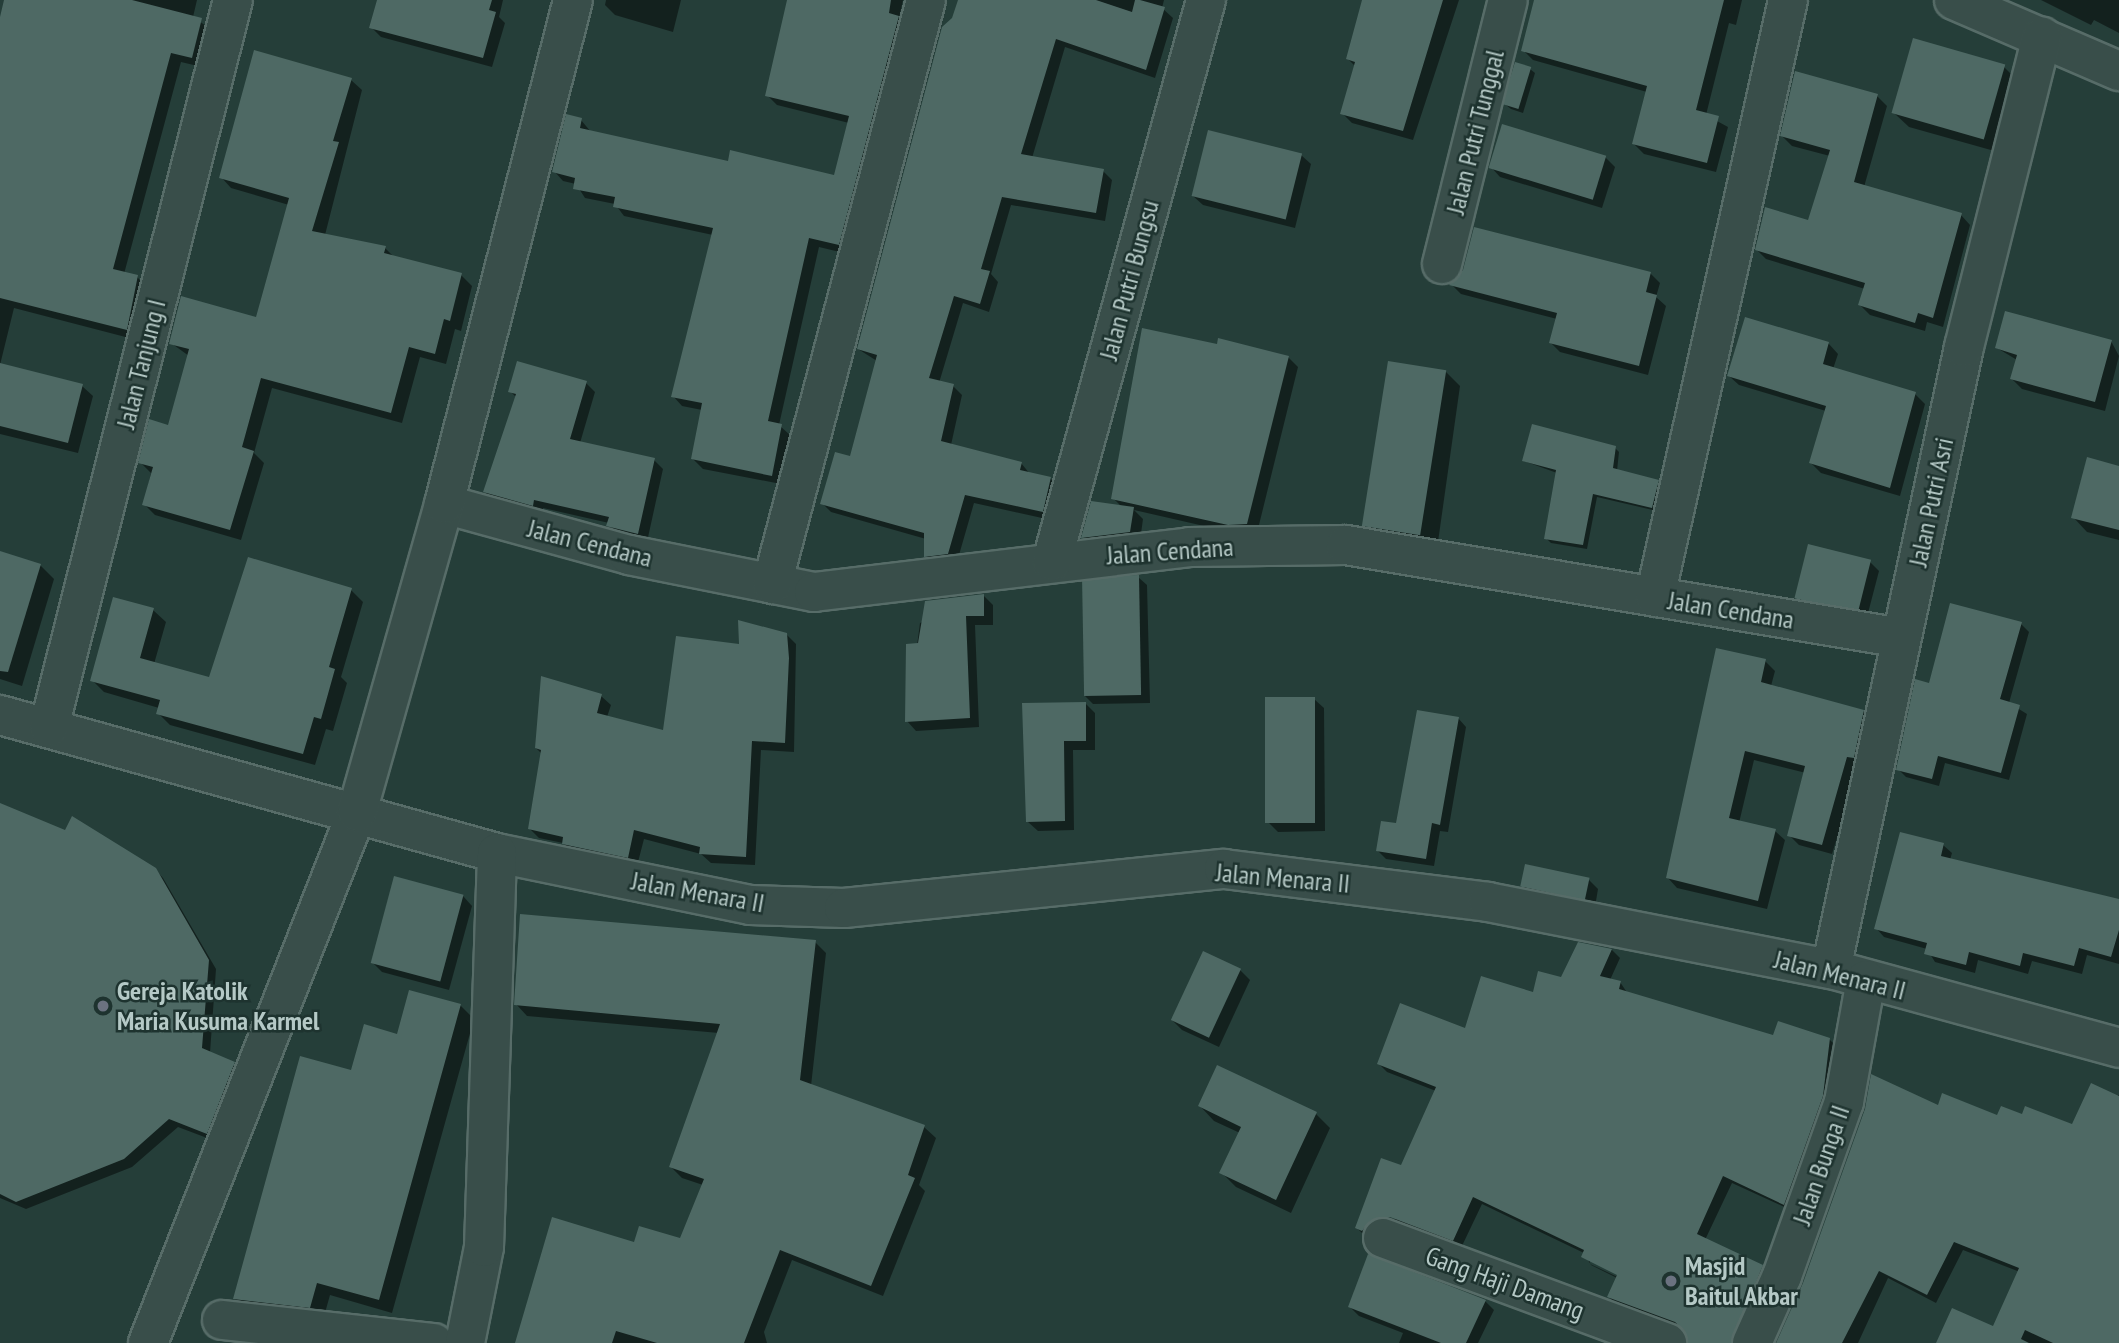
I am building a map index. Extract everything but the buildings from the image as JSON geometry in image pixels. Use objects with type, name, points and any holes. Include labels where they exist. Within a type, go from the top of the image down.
[{"type":"street","name":"Jalan Tanjung I","points":[[49,727],[233,0]]},
{"type":"street","points":[[148,1343],[357,813],[444,504],[573,0]]},
{"type":"street","points":[[772,584],[926,0]]},
{"type":"street","name":"Jalan Putri Bungsu","points":[[1052,561],[1206,0]]},
{"type":"street","name":"Jalan Putri Tunggal","points":[[1442,264],[1508,0]]},
{"type":"street","points":[[1655,597],[1788,0]]},
{"type":"street","points":[[1954,0],[2119,71]]},
{"type":"street","name":"Jalan Putri Asri","points":[[1831,969],[1964,347],[2042,37]]},
{"type":"street","name":"Jalan Cendana","points":[[444,504],[629,555],[814,592],[853,590],[1052,561],[1189,547],[1346,545],[1901,638]]},
{"type":"street","name":"Jalan Menara II","points":[[0,715],[497,853],[750,905],[844,908],[1224,869],[1488,902],[1831,969],[2119,1048]]},
{"type":"street","points":[[465,1343],[484,1247],[497,853]]},
{"type":"street","name":"Jalan Bunga II","points":[[1752,1343],[1782,1276],[1843,1102],[1866,980]]},
{"type":"street","name":"Gang Haji Damang","points":[[1383,1238],[1667,1343]]},
{"type":"street","points":[[222,1320],[434,1343]]},
{"type":"place","name":"Gereja Katolik Maria Kusuma Karmel","points":[[103,1006]]},
{"type":"place","name":"Masjid Baitul Akbar","points":[[1671,1281]]}]
